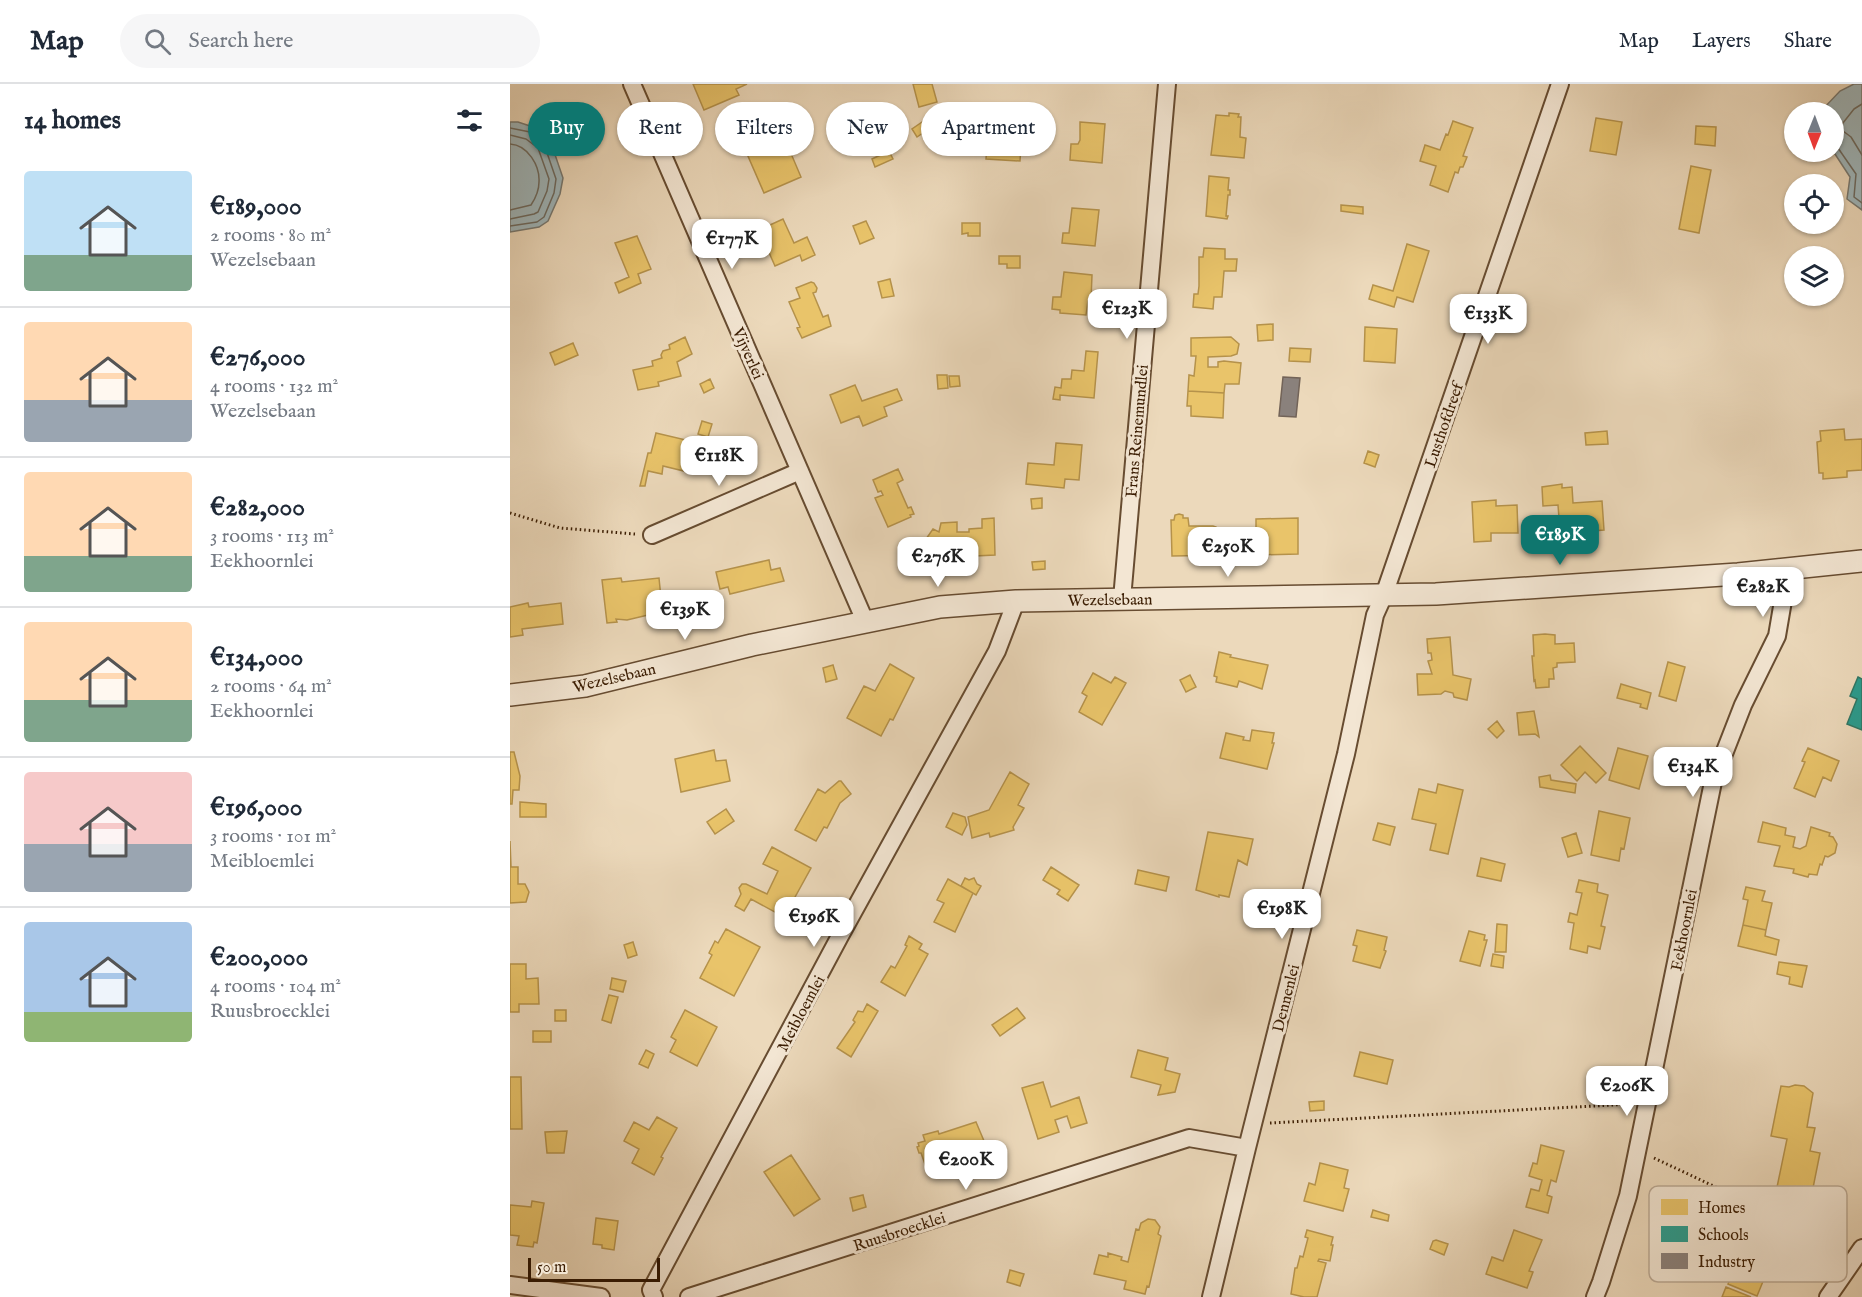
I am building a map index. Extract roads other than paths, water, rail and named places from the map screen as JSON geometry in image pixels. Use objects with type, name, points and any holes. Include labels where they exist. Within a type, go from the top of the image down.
[{"type":"street","name":"Vijverlei","points":[[632,84],[866,621]]},
{"type":"street","name":"Frans Reinemundlei","points":[[1122,598],[1167,84]]},
{"type":"street","name":"Lusthofdreef","points":[[1384,595],[1560,84]]},
{"type":"street","points":[[652,535],[800,471]]},
{"type":"street","name":"Wezelsebaan","points":[[510,694],[585,686],[741,648],[866,621],[940,608],[1017,601],[1384,595],[1506,589],[1862,561]]},
{"type":"street","name":"Eekhoornlei","points":[[1595,1297],[1628,1196],[1713,782],[1743,705],[1777,636],[1785,589],[1783,569]]},
{"type":"street","name":"Dennenlei","points":[[1211,1297],[1346,754],[1375,615],[1384,595]]},
{"type":"street","name":"Meibloemlei","points":[[654,1297],[651,1290],[840,936],[997,651],[1017,601]]},
{"type":"street","name":"Ruusbroecklei","points":[[689,1297],[1189,1138],[1247,1148]]},
{"type":"street","points":[[1847,1270],[1860,1251]]},
{"type":"street","points":[[1828,1297],[1838,1282]]},
{"type":"street","points":[[510,1285],[601,1297]]},
{"type":"water","points":[[1854,84],[1862,84],[1862,210],[1847,199],[1850,177],[1840,162],[1844,162],[1844,102],[1830,102],[1840,91]]},
{"type":"water","points":[[510,122],[518,122],[528,125],[528,156],[555,156],[563,178],[560,194],[548,221],[539,227],[510,232]]}]
